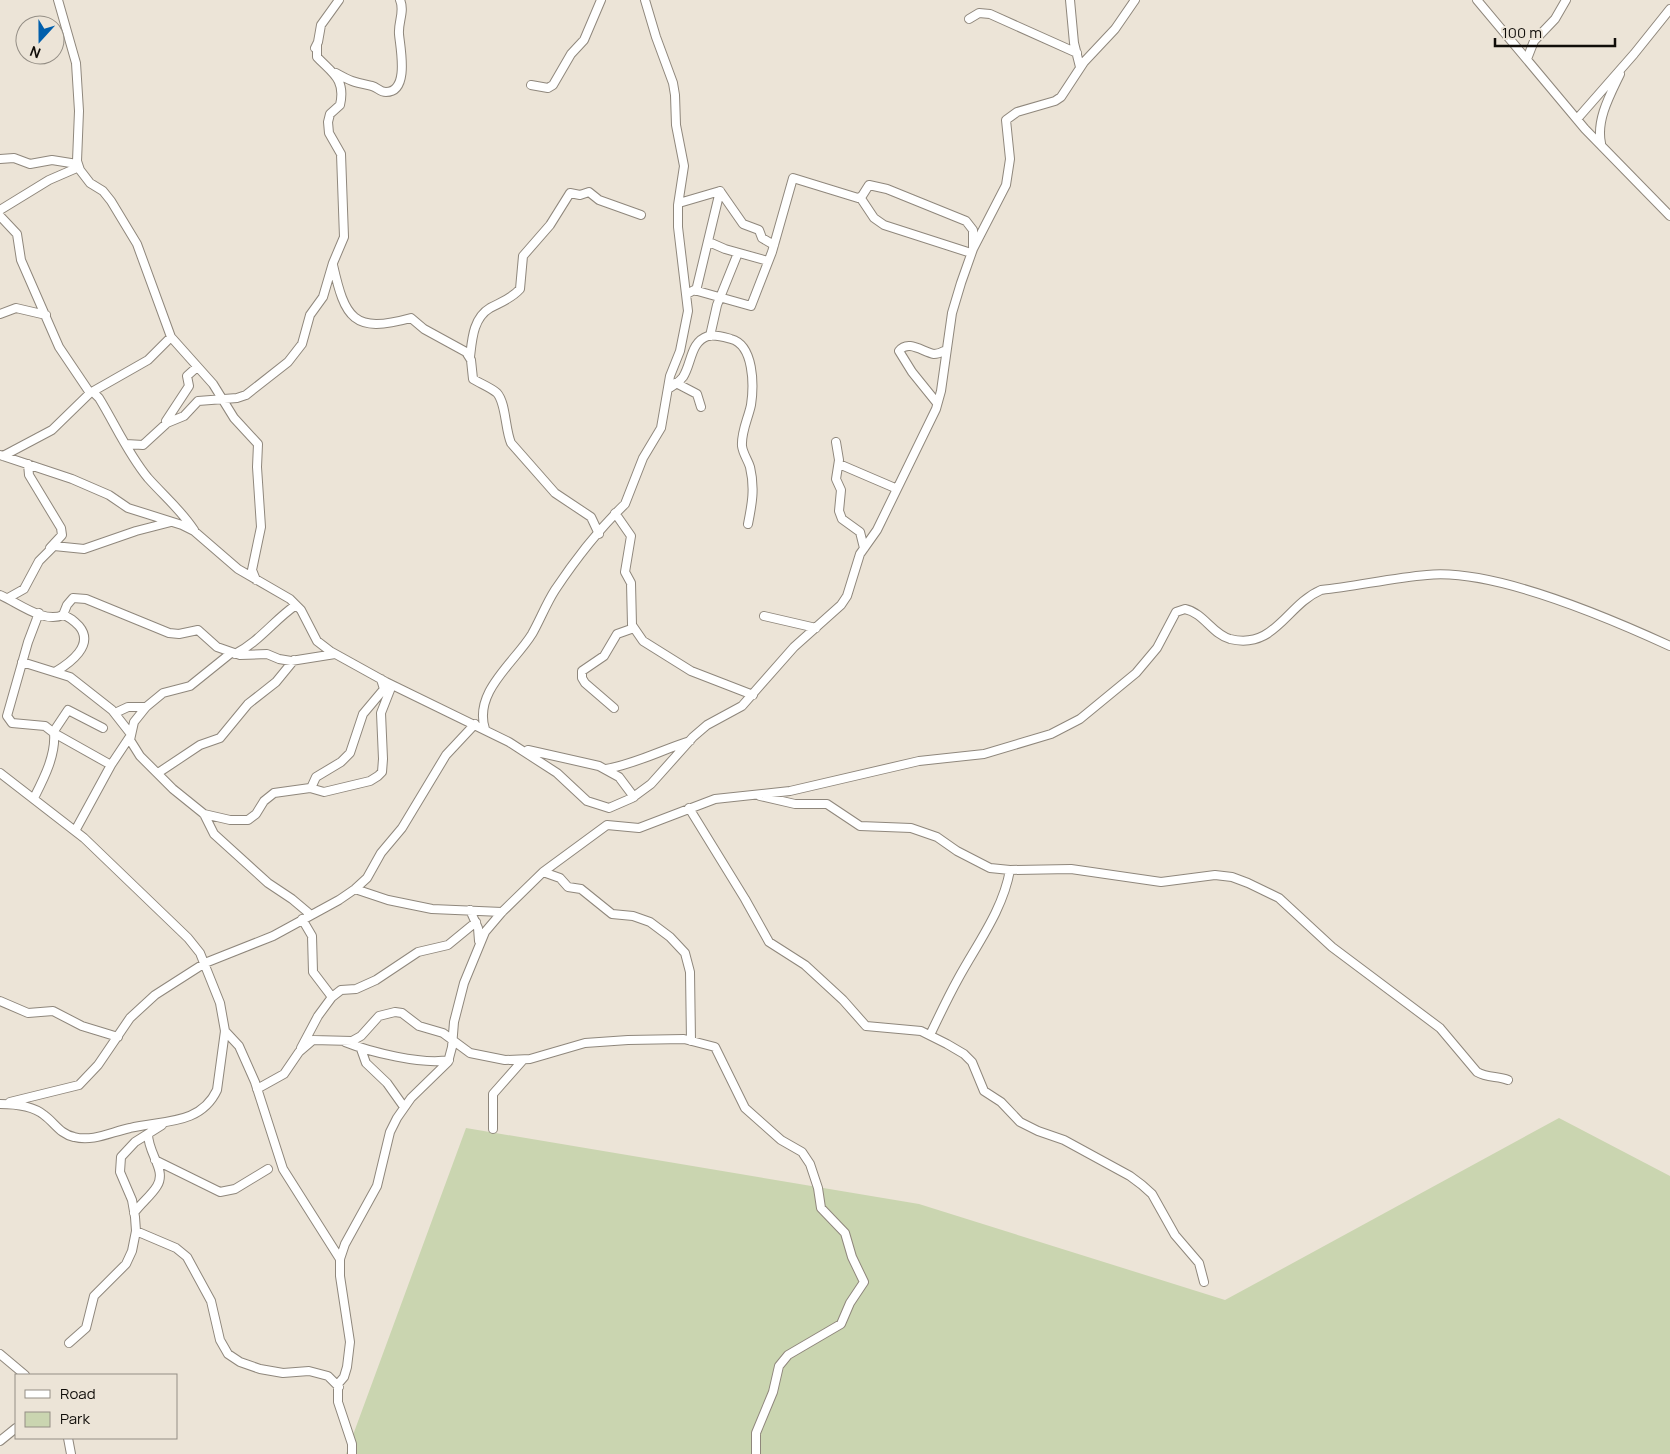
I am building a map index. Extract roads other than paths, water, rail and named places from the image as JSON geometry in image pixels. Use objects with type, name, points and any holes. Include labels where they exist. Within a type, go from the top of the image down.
[{"type":"street","points":[[58,0],[76,63],[79,111],[78,165],[83,175],[111,201],[137,244],[170,337],[215,387],[234,418],[258,444],[257,467],[261,527],[252,570],[256,580]]},
{"type":"street","points":[[126,444],[143,445],[173,419],[184,416],[198,402],[220,398],[237,398],[246,395],[280,368],[298,350],[304,339],[310,315],[323,297],[333,263],[344,237],[340,154],[329,133],[328,122],[330,114],[340,105],[341,90],[338,78],[316,56],[321,25],[339,0]]},
{"type":"street","points":[[329,69],[361,85],[372,86],[387,92],[395,88],[402,73],[398,32],[402,12],[400,0]]},
{"type":"street","points":[[532,85],[548,88],[553,85],[571,54],[584,40],[600,0]]},
{"type":"street","points":[[485,729],[482,714],[493,686],[532,634],[554,591],[615,513],[625,504],[630,495],[643,458],[661,428],[670,376],[686,326],[687,294],[678,227],[684,166],[676,125],[673,83],[658,44],[645,0]]},
{"type":"street","points":[[1070,0],[1080,67]]},
{"type":"street","points":[[972,251],[991,218],[1006,185],[1010,159],[1006,120],[1016,112],[1055,101],[1065,92],[1080,67],[1122,20],[1135,0]]},
{"type":"street","points":[[1477,0],[1577,119],[1670,216]]},
{"type":"street","points":[[1527,58],[1534,41],[1555,19],[1566,0]]},
{"type":"street","points":[[1577,119],[1623,68],[1670,9]]},
{"type":"street","points":[[969,19],[979,13],[990,14],[1077,53]]},
{"type":"street","points":[[311,54],[317,45]]},
{"type":"street","points":[[1601,143],[1599,135],[1601,118],[1623,68]]},
{"type":"street","points":[[0,159],[14,158],[30,164],[52,160],[78,165]]},
{"type":"street","points":[[0,210],[78,165]]},
{"type":"street","points":[[687,294],[691,290],[720,296],[752,306],[774,244],[792,179],[798,178],[860,197],[874,218],[884,225],[972,251]]},
{"type":"street","points":[[0,216],[16,234],[21,260],[60,347],[92,392],[99,398],[148,477],[184,514],[194,531],[232,564],[256,580],[279,591],[296,605],[317,641],[335,654],[381,680],[485,729],[557,773],[592,804],[609,808],[634,797],[668,768],[690,741],[708,725],[736,710],[753,695],[794,647],[844,601],[854,576],[858,558],[877,530],[895,488],[921,442],[937,403],[952,313],[972,251],[974,234],[971,225],[944,211],[876,185],[868,186],[860,197]]},
{"type":"street","points":[[679,203],[720,191]]},
{"type":"street","points":[[696,291],[720,191]]},
{"type":"street","points":[[720,191],[743,224],[759,230],[762,238],[774,244]]},
{"type":"street","points":[[598,534],[591,517],[555,493],[511,443],[507,433],[501,400],[495,392],[473,378],[470,357],[474,330],[478,323],[489,309],[504,302],[520,289],[523,256],[550,225],[570,193],[580,195],[589,192],[599,200],[641,214]]},
{"type":"street","points":[[709,242],[738,253],[768,261]]},
{"type":"street","points":[[710,336],[720,296],[738,253]]},
{"type":"street","points":[[333,263],[339,294],[346,310],[352,316],[365,322],[384,324],[411,318],[424,329],[458,347],[470,357]]},
{"type":"street","points":[[0,314],[16,308],[46,315]]},
{"type":"street","points":[[668,389],[683,377],[697,344],[710,336],[737,340],[748,353],[752,389],[742,446],[749,465],[754,493],[748,524]]},
{"type":"street","points":[[1,455],[60,424],[92,392],[148,360],[170,337]]},
{"type":"street","points":[[937,403],[912,372],[899,351],[907,347],[920,348],[936,354],[946,350]]},
{"type":"street","points":[[163,427],[189,386],[188,376],[197,367]]},
{"type":"street","points":[[676,383],[698,394],[701,407]]},
{"type":"street","points":[[836,442],[839,464],[836,479],[841,490],[841,516],[860,532],[864,548]]},
{"type":"street","points":[[1,455],[104,493],[128,508],[194,531]]},
{"type":"street","points":[[8,598],[24,588],[34,568],[62,534],[62,528],[29,475],[28,464]]},
{"type":"street","points":[[839,464],[895,488]]},
{"type":"street","points":[[615,513],[631,536],[625,569],[630,583],[631,620],[643,641],[691,670],[753,695]]},
{"type":"street","points":[[49,549],[60,546],[84,549],[136,531],[172,522]]},
{"type":"street","points":[[352,1454],[352,1444],[338,1402],[339,1387],[347,1367],[350,1342],[341,1286],[340,1259],[351,1230],[373,1194],[390,1132],[404,1107],[448,1060],[453,1041],[454,1022],[464,984],[479,942],[502,912],[544,872],[607,825],[639,828],[715,799],[797,789],[919,761],[992,753],[1050,734],[1080,719],[1136,673],[1157,648],[1176,612],[1184,609],[1203,618],[1227,638],[1253,639],[1275,630],[1306,597],[1322,590],[1427,575],[1451,575],[1492,582],[1534,593],[1670,646]]},
{"type":"street","points":[[0,595],[39,613],[54,617],[63,615],[71,618],[82,630],[84,641],[76,657],[55,672]]},
{"type":"street","points":[[63,615],[67,605],[76,597],[107,606],[169,633],[179,634],[198,630],[217,647],[233,653],[252,656],[267,654],[279,659],[294,660],[335,654]]},
{"type":"street","points":[[75,831],[111,765],[130,736],[136,718],[146,707],[163,693],[190,686],[233,653],[256,641],[276,619],[296,605]]},
{"type":"street","points":[[0,721],[7,716],[22,662],[39,613]]},
{"type":"street","points":[[764,616],[816,628]]},
{"type":"street","points":[[614,708],[585,683],[582,678],[582,671],[604,656],[617,634],[634,628]]},
{"type":"street","points":[[158,773],[200,745],[220,738],[248,704],[276,682],[294,660]]},
{"type":"street","points":[[22,662],[70,677],[115,713],[140,756],[173,789],[204,814],[230,820],[248,820],[256,814],[264,800],[274,793],[311,788],[319,792],[342,788],[370,781],[381,774],[383,759],[381,713],[392,685]]},
{"type":"street","points":[[311,788],[316,777],[341,762],[350,753],[364,714],[384,689],[381,680]]},
{"type":"street","points":[[115,713],[128,707],[146,707]]},
{"type":"street","points":[[34,798],[46,773],[53,751],[54,732],[68,710],[103,728]]},
{"type":"street","points":[[7,716],[12,723],[45,726],[111,765]]},
{"type":"street","points":[[1,1105],[79,1085],[87,1078],[139,1007],[205,964],[272,936],[355,889],[367,878],[381,853],[402,828],[446,756],[475,724]]},
{"type":"street","points":[[606,769],[628,765],[690,741]]},
{"type":"street","points":[[520,749],[606,769],[619,777],[634,797]]},
{"type":"street","points":[[0,773],[75,831],[188,938],[205,964],[220,1003],[225,1031],[223,1059],[217,1090],[213,1098],[189,1117],[163,1124],[139,1126],[104,1136],[80,1139],[64,1134],[43,1114],[34,1109],[1,1105]]},
{"type":"street","points":[[755,795],[795,804],[827,804],[860,826],[911,828],[936,837],[957,851],[990,868],[1010,870],[1071,869],[1161,882],[1215,875],[1232,878],[1264,890],[1279,898],[1332,947],[1440,1028],[1477,1072],[1482,1075],[1508,1080]]},
{"type":"street","points":[[689,808],[773,946],[805,965],[818,976],[866,1026],[921,1031],[964,1054],[977,1072],[984,1091],[1001,1102],[1020,1122],[1038,1132],[1064,1140],[1130,1176],[1142,1185],[1152,1194],[1175,1235],[1199,1263],[1204,1282]]},
{"type":"street","points":[[204,814],[212,832],[268,883],[311,915]]},
{"type":"street","points":[[930,1035],[958,979],[998,909],[1010,870]]},
{"type":"street","points":[[544,872],[558,877],[568,887],[581,889],[612,914],[633,916],[650,922],[670,936],[685,953],[690,972],[691,1041]]},
{"type":"street","points":[[355,889],[411,906],[432,909],[502,912]]},
{"type":"street","points":[[470,910],[476,922],[479,942]]},
{"type":"street","points":[[302,919],[312,936],[313,972],[332,997]]},
{"type":"street","points":[[257,1088],[284,1074],[299,1052],[318,1016],[332,997],[341,990],[356,988],[376,980],[418,952],[448,944],[476,922]]},
{"type":"street","points":[[0,1001],[28,1013],[53,1011],[82,1026],[118,1037]]},
{"type":"street","points":[[343,1042],[352,1041],[360,1036],[383,1014],[395,1012],[402,1013],[420,1026],[443,1033],[464,1050],[475,1055],[505,1060],[523,1060],[596,1042],[675,1038],[716,1048],[745,1108],[781,1140],[803,1154],[815,1178],[821,1208],[845,1233],[852,1257],[864,1282],[850,1303],[842,1324],[788,1355],[782,1362],[772,1397],[756,1433],[756,1454]]},
{"type":"street","points":[[225,1031],[239,1046],[257,1088],[283,1169],[340,1259]]},
{"type":"street","points":[[299,1052],[314,1040],[321,1038],[343,1042],[361,1049],[426,1061],[448,1060]]},
{"type":"street","points":[[361,1049],[367,1064],[387,1083],[404,1107]]},
{"type":"street","points":[[493,1129],[493,1094],[523,1060]]},
{"type":"street","points":[[69,1343],[86,1328],[94,1296],[126,1264],[132,1251],[136,1232],[134,1213],[119,1163],[124,1152],[163,1124]]},
{"type":"street","points":[[134,1213],[142,1200],[159,1184],[161,1177],[160,1168],[150,1150],[148,1134]]},
{"type":"street","points":[[155,1160],[220,1192],[235,1189],[268,1169]]},
{"type":"street","points":[[136,1232],[176,1248],[187,1257],[211,1301],[220,1340],[228,1354],[240,1362],[260,1369],[283,1373],[309,1371],[328,1376],[339,1387]]},
{"type":"street","points":[[0,1354],[24,1374]]},
{"type":"street","points":[[0,1441],[15,1429]]},
{"type":"street","points":[[68,1439],[72,1454]]}]
